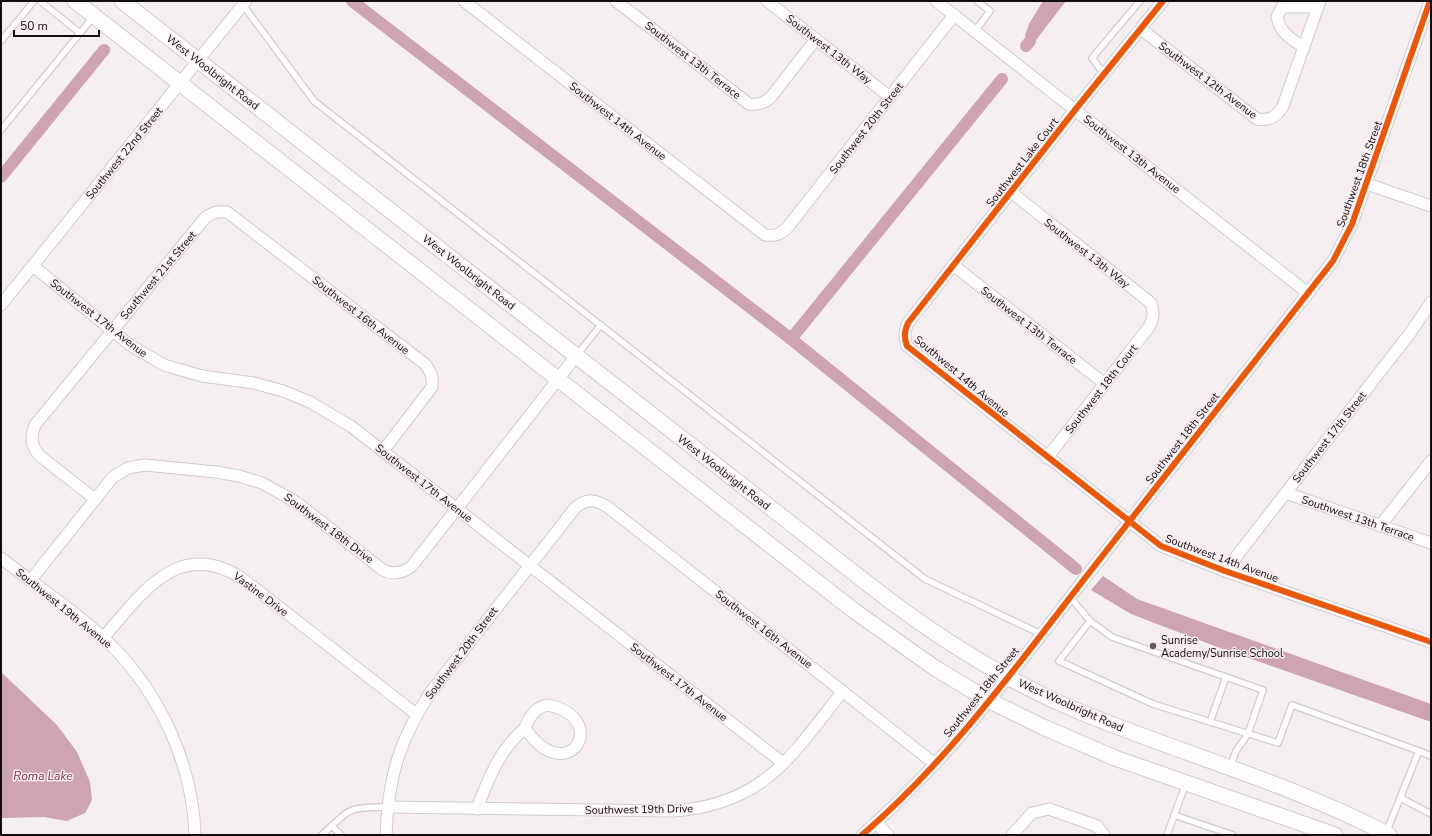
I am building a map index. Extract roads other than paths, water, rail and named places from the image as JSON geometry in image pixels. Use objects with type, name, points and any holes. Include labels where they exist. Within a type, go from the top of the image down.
[{"type":"main road","points":[[75,1],[853,610],[918,658],[988,700],[1093,749],[1186,782],[1317,832],[1335,835]]},
{"type":"main road","name":"West Woolbright Road","points":[[122,1],[895,605],[933,632],[1007,676],[1078,711],[1314,799],[1388,834]]},
{"type":"street","name":"Southwest 14th Avenue","points":[[464,1],[765,235],[773,236]]},
{"type":"street","name":"Southwest 13th Terrace","points":[[616,1],[749,104],[757,105],[765,102],[771,97],[816,39]]},
{"type":"street","name":"Southwest 13th Way","points":[[767,1],[890,97]]},
{"type":"street","name":"Southwest 13th Avenue","points":[[936,1],[1308,292]]},
{"type":"street","name":"Southwest Lake Court","points":[[904,339],[904,330],[908,323],[1075,110],[1163,1]]},
{"type":"street","name":"Southwest 18th Street","points":[[862,835],[935,764],[988,700],[1333,261],[1346,240],[1367,184],[1430,1]]},
{"type":"street","name":"Southwest 22nd Street","points":[[1,304],[245,3]]},
{"type":"street","points":[[1319,4],[1304,47],[1288,37],[1279,26],[1277,17],[1282,7],[1319,4]]},
{"type":"street","name":"Southwest 20th Street","points":[[773,236],[781,234],[788,228],[954,15]]},
{"type":"street","name":"Southwest 12th Avenue","points":[[1141,29],[1257,119],[1265,120],[1273,118],[1280,113],[1284,106],[1304,47]]},
{"type":"street","points":[[1367,184],[1431,206]]},
{"type":"street","name":"Southwest 13th Way","points":[[1011,192],[1151,303],[1154,311],[1153,319]]},
{"type":"street","name":"Southwest 16th Avenue","points":[[211,213],[219,211],[228,212],[419,360],[430,371],[433,379],[432,387],[383,451]]},
{"type":"street","name":"Southwest 21st Street","points":[[95,499],[40,456],[32,442],[32,434],[35,425],[112,330],[205,218],[211,213]]},
{"type":"street","name":"Southwest 17th Avenue","points":[[33,266],[146,356],[176,370],[202,376],[254,383],[282,391],[310,402],[352,427],[783,764]]},
{"type":"street","name":"Southwest 13th Terrace","points":[[953,266],[1105,384]]},
{"type":"street","name":"Southwest 17th Street","points":[[1225,571],[1411,332],[1431,302]]},
{"type":"street","name":"Southwest 18th Court","points":[[1047,458],[1105,384],[1153,319]]},
{"type":"street","name":"Southwest 14th Avenue","points":[[904,339],[907,346],[1047,458],[1169,551],[1431,642]]},
{"type":"street","name":"Southwest 18th Drive","points":[[30,581],[113,477],[128,468],[145,464],[239,476],[262,483],[283,493],[390,573],[406,571],[412,566],[576,356]]},
{"type":"street","points":[[1380,526],[1431,461]]},
{"type":"street","name":"Southwest 13th Terrace","points":[[1286,493],[1431,543]]},
{"type":"street","name":"Southwest 20th Street","points":[[386,835],[392,776],[397,758],[416,714],[430,693],[575,508],[590,500]]},
{"type":"street","name":"Southwest 16th Avenue","points":[[590,500],[600,501],[935,764]]},
{"type":"street","name":"Southwest 19th Avenue","points":[[1,558],[103,638],[133,671],[162,714],[185,772],[192,802],[195,835]]},
{"type":"street","name":"Vastine Drive","points":[[103,638],[148,587],[162,576],[177,568],[194,565],[220,568],[244,579],[416,714]]},
{"type":"street","name":"Southwest 19th Drive","points":[[388,807],[673,811],[692,810],[716,805],[749,791],[766,780],[783,764],[843,691]]},
{"type":"street","points":[[477,809],[502,753],[508,744],[526,728],[532,714],[542,706],[561,709],[574,719],[579,724],[579,742],[572,751],[561,755],[551,752],[541,745],[531,737],[526,728]]},
{"type":"street","points":[[1012,835],[1032,813],[1049,809],[1097,826],[1104,835]]},
{"type":"street","points":[[876,823],[888,835]]},
{"type":"lane","points":[[1,41],[34,1]]},
{"type":"lane","points":[[40,1],[80,33]]},
{"type":"lane","points":[[975,31],[990,11],[977,1]]},
{"type":"lane","points":[[1104,74],[1092,58],[1140,1]]},
{"type":"lane","points":[[245,3],[314,101],[925,579],[1041,634]]},
{"type":"lane","points":[[1,130],[94,16]]},
{"type":"lane","points":[[576,356],[601,325]]},
{"type":"lane","points":[[1070,597],[1090,621],[1112,637],[1263,690],[1248,734],[1236,751],[1230,767]]},
{"type":"lane","points":[[1090,621],[1059,661],[1153,704],[1278,743],[1292,705],[1431,756]]},
{"type":"lane","points":[[1210,722],[1226,677]]},
{"type":"lane","points":[[1388,834],[1419,751]]},
{"type":"lane","points":[[1167,835],[1186,782]]},
{"type":"lane","points":[[1401,798],[1431,814]]},
{"type":"lane","points":[[322,835],[351,809],[359,807],[388,807]]},
{"type":"lane","points":[[1174,815],[1233,835]]},
{"type":"lane","points":[[332,826],[341,835]]},
{"type":"water","points":[[1043,1],[1066,1],[1036,40],[1030,41],[1025,36],[1029,24]]},
{"type":"water","points":[[1103,576],[1137,599],[1431,704],[1431,722],[1220,648],[1131,614],[1091,590]]},
{"type":"water","name":"Roma Lake","points":[[1,672],[57,725],[77,752],[90,782],[92,800],[85,813],[67,821],[44,817],[1,818]]},
{"type":"waterway","points":[[352,1],[791,339],[1076,569]]},
{"type":"waterway","points":[[1026,46],[1030,41]]},
{"type":"waterway","points":[[1,177],[104,50]]},
{"type":"waterway","points":[[791,339],[1002,79]]},
{"type":"place","name":"Sunrise Academy/Sunrise School","points":[[1153,646]]}]
